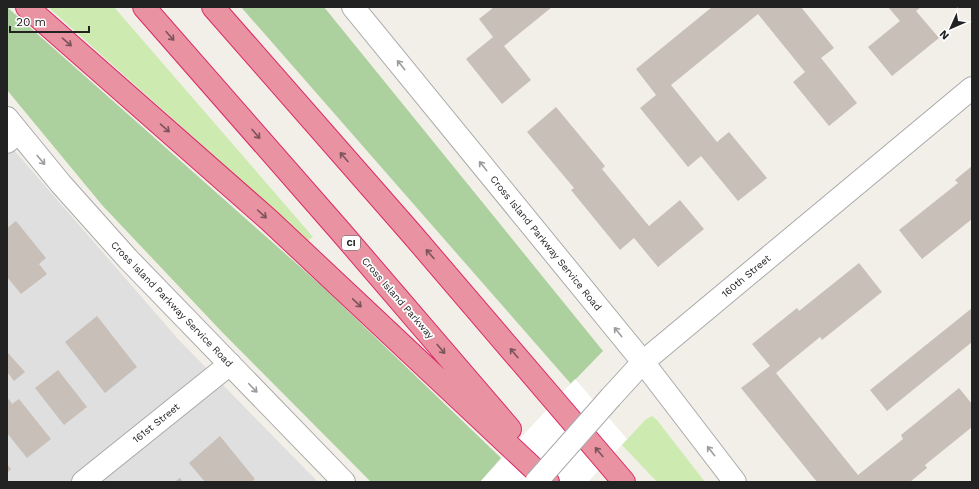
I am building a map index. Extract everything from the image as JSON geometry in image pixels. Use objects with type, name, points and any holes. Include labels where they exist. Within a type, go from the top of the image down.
[{"type":"highway","points":[[28,7],[269,220],[548,482]]},
{"type":"highway","name":"Cross Island Parkway","points":[[144,7],[351,244],[555,482]]},
{"type":"highway","points":[[213,7],[412,233],[624,482]]},
{"type":"street","name":"Cross Island Parkway Service Road","points":[[353,7],[643,362],[735,482]]},
{"type":"street","name":"160th Street","points":[[536,482],[643,362],[972,88]]},
{"type":"street","name":"Cross Island Parkway Service Road","points":[[11,131],[98,226],[344,482]]},
{"type":"street","name":"161st Street","points":[[84,482],[230,364]]},
{"type":"shaded area","points":[[7,142],[178,339],[318,482],[7,482]]},
{"type":"green space","points":[[7,7],[324,288],[501,458],[480,482],[371,482],[221,331],[102,205],[7,90]]},
{"type":"green space","points":[[48,7],[114,7],[313,237],[307,241]]},
{"type":"green space","points":[[241,7],[324,7],[603,351],[571,384]]},
{"type":"green space","points":[[652,416],[657,420],[705,482],[657,482],[622,445],[646,419]]},
{"type":"pier","points":[[575,379],[627,439],[588,482],[480,482]]},
{"type":"building","points":[[494,7],[552,7],[504,46],[531,80],[502,104],[466,59],[493,37],[479,19]]},
{"type":"building","points":[[712,7],[801,7],[834,48],[821,58],[857,103],[829,126],[793,82],[805,72],[758,14],[671,85],[717,142],[729,132],[767,178],[738,201],[701,156],[688,167],[640,108],[656,95],[636,69]]},
{"type":"building","points":[[888,7],[921,7],[916,11],[939,38],[892,76],[868,47],[900,21]]},
{"type":"building","points":[[556,107],[605,166],[602,169],[649,226],[680,200],[704,229],[658,267],[634,238],[620,250],[571,190],[574,188],[527,132]]},
{"type":"building","points":[[972,166],[972,219],[922,259],[899,230],[958,183],[955,180]]},
{"type":"building","points":[[16,221],[46,258],[39,264],[47,274],[21,294],[7,277],[7,228]]},
{"type":"building","points":[[859,263],[882,292],[822,340],[820,337],[776,373],[858,475],[903,439],[901,435],[959,388],[972,404],[972,427],[925,465],[927,468],[910,482],[817,482],[741,388],[770,366],[752,344],[797,308],[799,311]]},
{"type":"building","points":[[972,308],[972,342],[887,411],[870,390]]},
{"type":"building","points":[[97,316],[137,367],[105,393],[65,342]]},
{"type":"building","points":[[8,353],[25,372],[14,381],[7,372]]},
{"type":"building","points":[[58,370],[87,407],[64,425],[35,388]]},
{"type":"building","points":[[9,399],[12,404],[19,399],[51,439],[27,458],[7,433],[7,401]]},
{"type":"building","points":[[220,436],[255,479],[251,482],[205,482],[189,463]]},
{"type":"building","points":[[7,464],[11,469],[7,473]]},
{"type":"building","points":[[180,478],[183,482],[174,482]]}]
